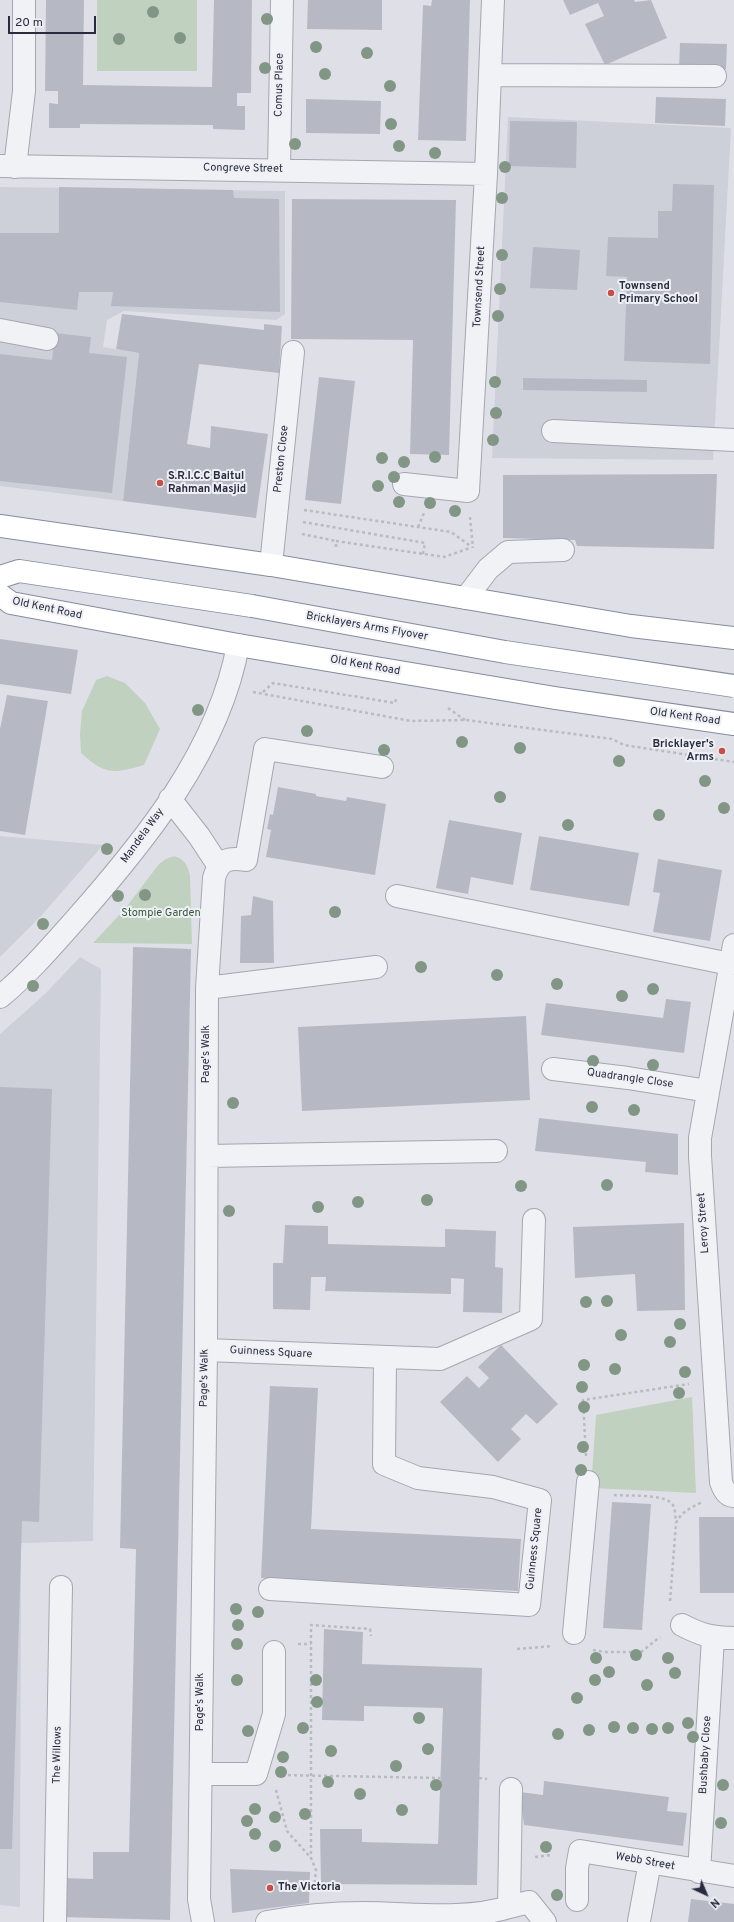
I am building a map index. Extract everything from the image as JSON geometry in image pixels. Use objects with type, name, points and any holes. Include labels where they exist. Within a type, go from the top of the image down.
[{"type":"highway","points":[[0,526],[271,565],[631,626],[734,638]]},
{"type":"highway","name":"Bricklayers Arms Flyover","points":[[0,577],[19,571],[252,606],[505,652],[734,686]]},
{"type":"highway","name":"Old Kent Road","points":[[0,596],[11,603],[238,645],[555,698],[734,724]]},
{"type":"street","points":[[7,166],[24,91],[24,0]]},
{"type":"street","name":"Comus Place","points":[[279,170],[282,0]]},
{"type":"street","name":"Townsend Street","points":[[468,491],[486,174],[493,0]]},
{"type":"street","points":[[490,75],[715,76]]},
{"type":"street","name":"Congreve Street","points":[[7,166],[486,174]]},
{"type":"street","points":[[0,330],[47,339]]},
{"type":"street","name":"Preston Close","points":[[271,565],[293,352]]},
{"type":"street","points":[[553,432],[734,440]]},
{"type":"street","points":[[404,484],[468,491]]},
{"type":"street","points":[[466,598],[488,569],[508,552],[563,550]]},
{"type":"street","points":[[734,630],[734,638]]},
{"type":"street","name":"Mandela Way","points":[[0,997],[36,962],[90,903],[122,865],[170,799],[193,764],[214,723],[229,685],[238,645]]},
{"type":"street","points":[[170,799],[199,836],[218,865],[224,861],[238,858],[246,860],[265,749],[382,767]]},
{"type":"street","name":"Page's Walk","points":[[203,1922],[199,1899],[206,1350],[207,988],[214,878],[218,865]]},
{"type":"street","points":[[396,896],[732,954]]},
{"type":"street","name":"Leroy Street","points":[[729,1493],[721,1482],[700,1138],[732,954]]},
{"type":"street","points":[[207,988],[376,967]]},
{"type":"street","name":"Quadrangle Close","points":[[553,1069],[628,1078],[708,1091]]},
{"type":"street","points":[[207,1156],[496,1152]]},
{"type":"street","name":"Guinness Square","points":[[206,1350],[440,1359],[531,1319],[534,1220]]},
{"type":"street","name":"Guinness Square","points":[[270,1589],[528,1605],[540,1500],[493,1487],[418,1478],[384,1464],[385,1358]]},
{"type":"street","points":[[566,1639],[588,1488]]},
{"type":"street","name":"The Willows","points":[[55,1922],[61,1587]]},
{"type":"street","points":[[682,1625],[697,1633],[723,1638]]},
{"type":"street","name":"Bushbaby Close","points":[[699,1872],[723,1638]]},
{"type":"street","points":[[201,1774],[263,1774],[274,1714],[274,1652]]},
{"type":"street","points":[[509,1908],[511,1789]]},
{"type":"street","points":[[577,1900],[577,1868],[580,1851]]},
{"type":"street","name":"Webb Street","points":[[580,1851],[650,1862],[699,1872],[734,1876]]},
{"type":"street","points":[[639,1921],[650,1862]]},
{"type":"street","points":[[267,1922],[364,1913],[438,1915],[496,1911],[530,1902],[545,1922]]},
{"type":"path","points":[[468,491],[472,548]]},
{"type":"path","points":[[423,554],[425,543],[300,521],[304,509],[451,532],[472,548],[488,569]]},
{"type":"path","points":[[304,534],[336,541],[444,558],[472,548]]},
{"type":"path","points":[[336,541],[336,547]]},
{"type":"path","points":[[263,692],[273,683],[396,703],[397,692]]},
{"type":"path","points":[[247,691],[263,692],[411,721],[466,720],[612,739],[624,745],[734,762]]},
{"type":"path","points":[[682,1625],[671,1611],[670,1605],[676,1523],[675,1511],[671,1502],[663,1498],[588,1488],[583,1400],[715,1381]]},
{"type":"path","points":[[676,1523],[679,1516],[687,1509],[729,1493]]},
{"type":"path","points":[[311,1858],[312,1625],[370,1628],[371,1636]]},
{"type":"path","points":[[589,1650],[604,1652],[641,1652],[661,1635]]},
{"type":"path","points":[[517,1649],[566,1639]]},
{"type":"path","points":[[310,1918],[316,1870],[311,1858],[287,1830],[263,1774],[440,1778]]},
{"type":"path","points":[[510,1864],[528,1858],[580,1851]]},
{"type":"shaded area","name":"Townsend Primary School","points":[[508,117],[731,128],[713,460],[492,458]]},
{"type":"shaded area","points":[[0,187],[285,191],[285,314],[276,320],[124,311],[107,320],[103,347],[139,353],[123,501],[0,486]]},
{"type":"shaded area","points":[[0,836],[103,845],[41,916],[0,957]]},
{"type":"shaded area","points":[[80,957],[101,969],[93,1541],[21,1543],[20,1907],[0,1905],[0,1034],[45,994]]},
{"type":"green space","points":[[97,0],[197,0],[197,71],[97,71]]},
{"type":"green space","points":[[107,676],[125,683],[145,703],[160,729],[144,765],[125,770],[110,771],[97,765],[81,753],[80,734],[82,711],[96,680]]},
{"type":"green space","name":"Stompie Garden","points":[[174,856],[185,863],[190,876],[192,944],[93,943],[124,910],[159,864]]},
{"type":"green space","points":[[692,1397],[696,1493],[591,1488],[596,1415]]},
{"type":"building","points":[[46,0],[84,0],[83,85],[212,87],[214,0],[252,0],[251,93],[237,93],[237,106],[245,106],[245,130],[213,129],[213,125],[80,124],[80,128],[49,128],[49,103],[58,104],[58,91],[45,91]]},
{"type":"building","points":[[308,0],[382,0],[382,30],[307,29]]},
{"type":"building","points":[[432,0],[470,0],[466,141],[418,140],[423,5],[431,6]]},
{"type":"building","points":[[563,0],[634,0],[635,2],[651,0],[667,38],[605,65],[585,24],[604,16],[598,3],[570,15]]},
{"type":"building","points":[[680,43],[727,44],[726,69],[679,68]]},
{"type":"building","points":[[656,97],[726,99],[725,126],[655,123]]},
{"type":"building","points":[[306,99],[381,101],[380,134],[306,133]]},
{"type":"building","points":[[510,121],[577,122],[576,168],[509,166]]},
{"type":"building","points":[[673,184],[714,185],[710,364],[624,361],[627,277],[606,276],[608,237],[658,238],[658,211],[672,211]]},
{"type":"building","points":[[59,187],[233,190],[234,198],[279,199],[280,312],[111,306],[113,292],[79,292],[77,310],[0,302],[0,233],[59,233]]},
{"type":"building","points":[[292,199],[456,200],[449,455],[410,454],[413,340],[291,339]]},
{"type":"building","points":[[533,247],[580,250],[577,290],[530,288]]},
{"type":"building","points":[[122,314],[264,330],[264,324],[282,326],[279,373],[199,364],[187,444],[210,448],[211,426],[268,434],[256,518],[123,501],[139,353],[116,349]]},
{"type":"building","points":[[55,333],[91,337],[89,353],[127,357],[112,493],[0,481],[0,354],[52,360]]},
{"type":"building","points":[[319,377],[355,381],[341,504],[305,500]]},
{"type":"building","points":[[523,378],[647,380],[647,392],[523,390]]},
{"type":"building","points":[[717,474],[714,549],[577,546],[575,540],[503,538],[503,475]]},
{"type":"building","points":[[0,639],[78,650],[71,694],[0,684]]},
{"type":"building","points":[[7,695],[48,701],[25,835],[0,831],[0,729]]},
{"type":"building","points":[[278,787],[346,801],[347,797],[386,804],[375,875],[266,857],[271,830],[267,829],[270,814],[273,815]]},
{"type":"building","points":[[449,820],[522,833],[513,885],[471,877],[468,894],[436,888]]},
{"type":"building","points":[[539,836],[639,853],[629,906],[530,890]]},
{"type":"building","points":[[658,859],[722,870],[710,941],[653,932],[660,893],[653,892]]},
{"type":"building","points":[[253,896],[273,901],[274,963],[240,963],[241,916],[251,915]]},
{"type":"building","points":[[133,947],[191,949],[170,1920],[61,1917],[62,1878],[93,1879],[93,1852],[129,1852],[136,1549],[120,1548]]},
{"type":"building","points":[[666,999],[691,1002],[684,1053],[541,1035],[546,1003],[663,1018]]},
{"type":"building","points":[[526,1016],[530,1100],[302,1111],[298,1027]]},
{"type":"building","points":[[0,1087],[52,1089],[39,1522],[22,1521],[12,1849],[0,1849]]},
{"type":"building","points":[[539,1118],[678,1134],[678,1175],[645,1172],[646,1162],[535,1151]]},
{"type":"building","points":[[684,1223],[685,1310],[637,1311],[635,1274],[575,1278],[573,1227]]},
{"type":"building","points":[[285,1225],[328,1226],[328,1244],[445,1247],[445,1229],[496,1231],[495,1267],[503,1268],[502,1313],[463,1312],[464,1279],[451,1278],[451,1294],[325,1291],[326,1277],[311,1277],[310,1310],[273,1309],[273,1263],[283,1263]]},
{"type":"building","points":[[501,1345],[558,1404],[537,1424],[526,1414],[511,1429],[521,1439],[498,1462],[440,1402],[467,1376],[479,1388],[489,1378],[478,1367]]},
{"type":"building","points":[[270,1386],[318,1388],[311,1529],[521,1539],[518,1591],[261,1578]]},
{"type":"building","points":[[612,1502],[651,1504],[642,1630],[603,1628]]},
{"type":"building","points":[[699,1517],[734,1517],[734,1593],[700,1593]]},
{"type":"building","points":[[324,1629],[363,1632],[362,1664],[482,1668],[477,1885],[321,1884],[320,1829],[362,1829],[362,1842],[438,1844],[443,1708],[364,1706],[364,1721],[322,1720]]},
{"type":"building","points":[[544,1781],[669,1797],[667,1811],[687,1813],[683,1846],[524,1825],[520,1792],[543,1795]]},
{"type":"building","name":"The Victoria","points":[[230,1869],[310,1872],[309,1903],[232,1913]]},
{"type":"building","points":[[691,1899],[734,1904],[734,1922],[688,1922]]},
{"type":"place","name":"Townsend Primary School","points":[[611,293]]},
{"type":"place","name":"S.R.I.C.C Baitul Rahman Masjid","points":[[160,483]]},
{"type":"place","name":"Bricklayer's Arms","points":[[722,751]]},
{"type":"place","name":"The Victoria","points":[[270,1888]]}]
